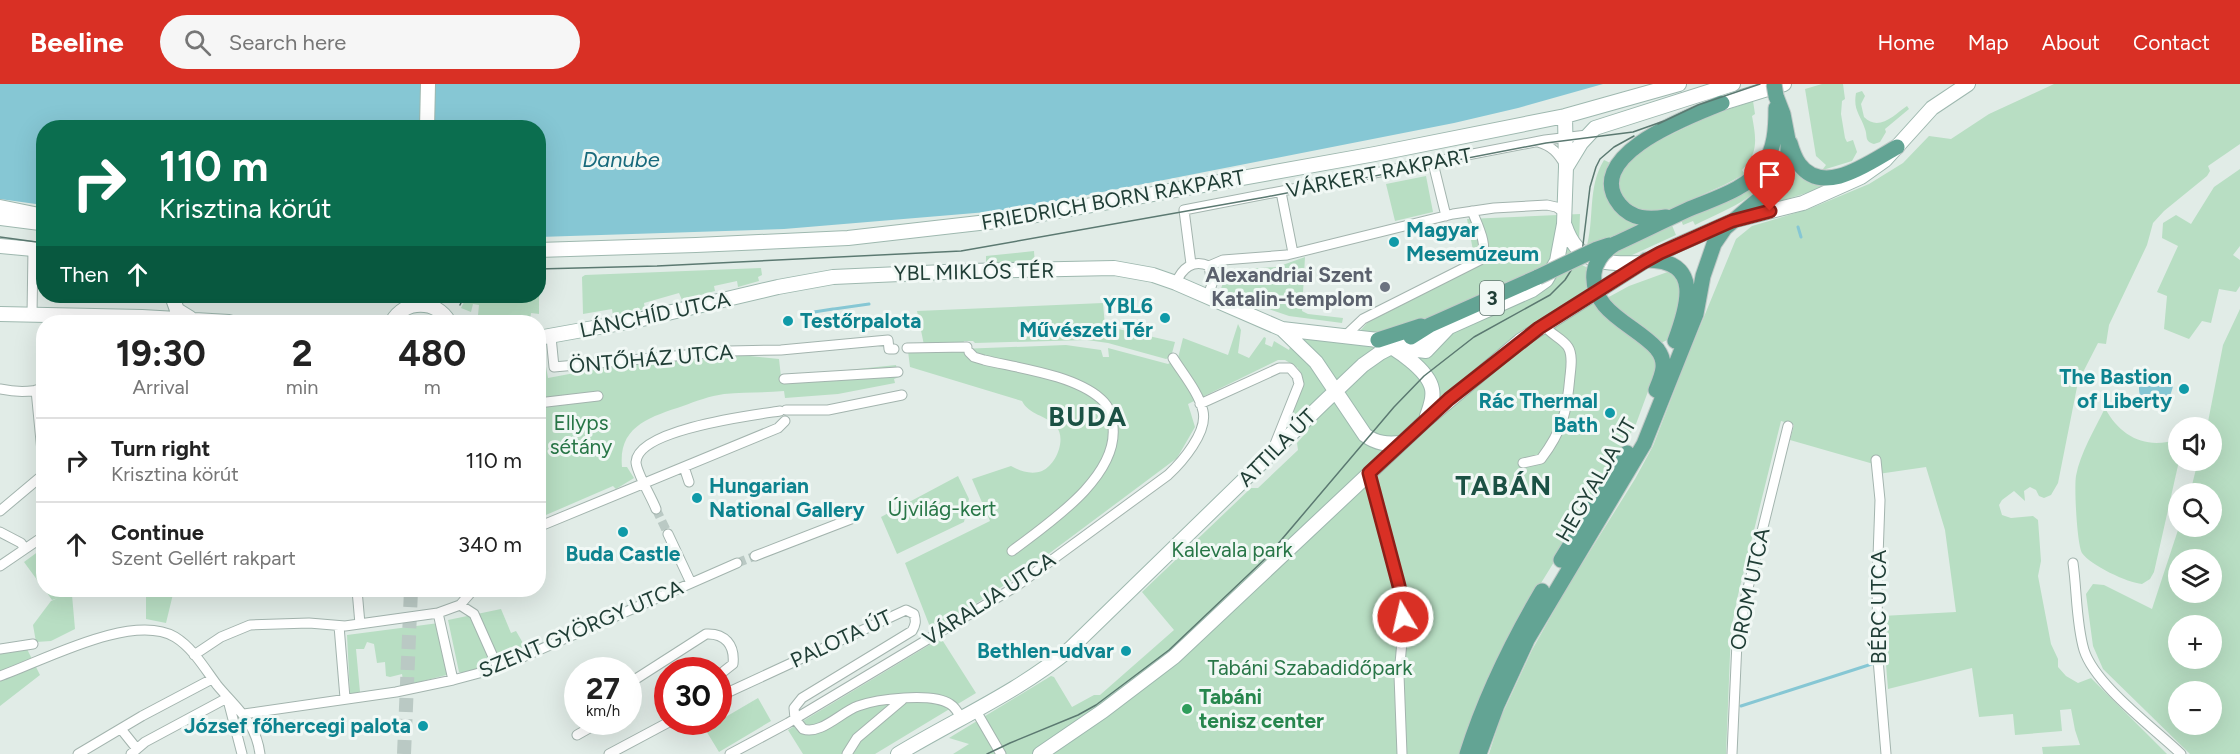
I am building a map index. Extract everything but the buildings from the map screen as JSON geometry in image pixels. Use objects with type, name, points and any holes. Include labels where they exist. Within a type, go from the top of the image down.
[{"type":"main road","points":[[427,120],[428,84]]},
{"type":"main road","name":"FRIEDRICH BORN RAKPART","points":[[546,250],[690,246],[848,238],[1014,219],[1352,158],[1565,116],[1679,84]]},
{"type":"main road","points":[[1566,168],[1587,135],[1595,128],[1733,84]]},
{"type":"main road","points":[[1732,221],[1803,203],[1843,187],[1875,169],[1932,108],[1968,84]]},
{"type":"main road","points":[[1680,213],[1654,219],[1632,216],[1625,211],[1613,193],[1611,184],[1616,165],[1631,149],[1697,113],[1722,103],[1778,88]]},
{"type":"main road","name":"3","points":[[1282,329],[1316,362],[1368,437],[1385,444],[1401,443],[1520,341],[1644,262],[1732,221],[1765,194],[1776,181],[1787,158],[1788,140],[1778,88]]},
{"type":"main road","name":"3","points":[[1208,296],[1282,329],[1385,343],[1416,326],[1448,323],[1596,249],[1615,244],[1745,183],[1762,167],[1775,136],[1778,88]]},
{"type":"main road","name":"ATTILA ÚT","points":[[898,754],[976,711],[1070,650],[1385,343],[1423,337],[1448,323],[1532,290],[1546,280],[1557,261],[1565,214],[1565,116]]},
{"type":"main road","points":[[1788,140],[1797,161],[1804,170],[1812,176],[1830,180],[1897,147]]},
{"type":"main road","points":[[0,207],[36,214]]},
{"type":"main road","points":[[1565,214],[1572,243],[1582,253],[1610,264],[1644,262]]},
{"type":"main road","points":[[0,218],[36,223]]},
{"type":"main road","name":"HEGYALJA ÚT","points":[[1479,754],[1506,683],[1537,621],[1644,444],[1696,314],[1709,256],[1718,236],[1732,221]]},
{"type":"main road","points":[[1615,244],[1604,252],[1597,263],[1594,275],[1595,290],[1607,309],[1647,338],[1658,349],[1664,360],[1663,371]]},
{"type":"main road","points":[[0,246],[36,250]]},
{"type":"main road","name":"HEGYALJA ÚT","points":[[1467,754],[1488,697],[1518,633],[1633,443],[1663,371],[1686,307],[1686,281],[1684,275],[1675,266],[1664,262],[1644,262]]},
{"type":"main road","name":"YBL MIKLÓS TÉR","points":[[771,289],[833,277],[1114,268],[1153,275],[1208,296]]},
{"type":"main road","name":"LÁNCHÍD UTCA","points":[[546,337],[663,315],[771,289]]},
{"type":"main road","points":[[162,315],[166,312],[169,303]]},
{"type":"main road","points":[[174,303],[177,310],[184,315]]},
{"type":"main road","points":[[399,315],[418,303]]},
{"type":"main road","points":[[425,303],[445,315]]},
{"type":"main road","points":[[0,314],[36,315]]},
{"type":"main road","points":[[1385,343],[1426,351],[1448,323]]},
{"type":"main road","points":[[1411,338],[1430,325]]},
{"type":"main road","points":[[1385,343],[1405,355],[1430,382],[1433,401],[1425,421]]},
{"type":"main road","points":[[1040,754],[1103,711],[1174,657],[1401,443]]},
{"type":"street","name":"VÁRKERT RAKPART","points":[[1191,264],[1184,210],[1565,137],[1587,135]]},
{"type":"street","points":[[1539,142],[1549,145],[1557,152],[1566,168]]},
{"type":"street","points":[[1434,163],[1446,216]]},
{"type":"street","points":[[1281,192],[1293,253]]},
{"type":"street","points":[[1176,283],[1184,269],[1191,264],[1199,263],[1209,266],[1223,260],[1293,253],[1472,211],[1547,206],[1556,207],[1565,214]]},
{"type":"street","points":[[1345,336],[1363,319],[1482,257],[1484,247],[1472,211]]},
{"type":"street","points":[[1208,296],[1212,284],[1209,266]]},
{"type":"street","points":[[32,315],[36,272]]},
{"type":"street","points":[[1523,464],[1541,459],[1554,442],[1568,407],[1570,352],[1564,343],[1548,331],[1545,325]]},
{"type":"street","name":"ÖNTŐHÁZ UTCA","points":[[546,340],[554,367],[729,351],[779,350],[888,340],[889,349],[894,349]]},
{"type":"street","points":[[907,348],[968,350],[974,357],[1069,382],[1101,399],[1108,407],[1112,415],[1114,432],[1110,451],[1082,495],[1070,507],[1012,551]]},
{"type":"street","points":[[1173,358],[1200,404],[1279,368],[1294,370],[1299,384],[1284,426],[1270,455]]},
{"type":"street","points":[[784,379],[898,372]]},
{"type":"street","points":[[0,389],[12,391],[36,389]]},
{"type":"street","points":[[656,509],[637,468],[637,459],[644,449],[654,443],[705,423],[783,417],[902,395]]},
{"type":"street","points":[[546,403],[598,396]]},
{"type":"street","name":"VÁRALJA UTCA","points":[[730,754],[795,719],[1015,587],[1168,475],[1184,457],[1200,432],[1204,419],[1200,404]]},
{"type":"street","points":[[546,524],[684,467],[783,417]]},
{"type":"street","name":"OROM UTCA","points":[[1732,754],[1737,642],[1788,426]]},
{"type":"street","name":"BÉRC UTCA","points":[[1876,460],[1880,500],[1878,659],[1886,754]]},
{"type":"street","points":[[684,467],[689,482]]},
{"type":"street","points":[[1369,473],[1403,604],[1399,675],[1402,754]]},
{"type":"street","points":[[0,511],[36,480]]},
{"type":"street","points":[[755,556],[856,517]]},
{"type":"street","points":[[0,532],[21,543],[25,549]]},
{"type":"street","points":[[668,534],[691,583]]},
{"type":"street","points":[[0,566],[36,541]]},
{"type":"street","name":"SZENT GYÖRGY UTCA","points":[[244,714],[396,692],[498,668],[737,562]]},
{"type":"street","points":[[2073,563],[2082,640],[2089,661],[2114,692],[2181,754]]},
{"type":"street","points":[[358,597],[360,624]]},
{"type":"street","points":[[194,655],[220,637],[249,625],[309,623],[339,626],[360,624],[438,613],[460,604],[465,597]]},
{"type":"street","points":[[460,604],[474,614],[498,668]]},
{"type":"street","points":[[914,614],[923,608]]},
{"type":"street","name":"PALOTA ÚT","points":[[732,690],[902,611],[911,611],[914,614],[916,625],[912,631],[802,698],[794,708],[795,719]]},
{"type":"street","points":[[438,613],[453,680]]},
{"type":"street","points":[[339,626],[345,698]]},
{"type":"street","points":[[0,675],[100,636],[157,631],[168,634],[181,641],[227,698],[244,714],[254,732],[260,754]]},
{"type":"street","points":[[670,657],[706,634],[716,633],[730,644],[734,655],[732,665]]},
{"type":"street","points":[[0,649],[33,645]]},
{"type":"street","points":[[78,754],[212,678]]},
{"type":"street","points":[[121,729],[134,751],[227,698]]},
{"type":"street","points":[[227,698],[242,754]]},
{"type":"street","points":[[795,719],[803,729],[812,731],[856,707],[903,699],[939,699],[950,704],[961,718]]},
{"type":"street","points":[[847,754],[857,738],[903,699]]},
{"type":"street","points":[[878,718],[882,710],[882,702]]},
{"type":"street","points":[[976,711],[1001,754]]},
{"type":"street","points":[[609,754],[654,730]]},
{"type":"green space","points":[[1822,84],[1843,84],[1845,99],[1842,101],[1841,114],[1845,138],[1847,142],[1853,140],[1857,152],[1852,161],[1826,169],[1823,169],[1826,165],[1816,156],[1805,89]]},
{"type":"green space","points":[[2054,84],[2240,84],[2240,144],[2208,166],[2210,171],[2207,176],[2164,211],[2153,223],[2147,245],[2109,325],[2106,344],[2098,343],[2078,382],[2058,483],[2051,495],[2044,498],[2030,487],[2024,491],[2025,501],[2014,491],[1999,505],[2002,515],[2011,518],[2033,516],[2038,520],[2041,561],[2038,576],[2051,644],[2058,659],[2058,667],[2066,676],[2078,683],[2091,678],[2167,754],[2043,754],[2042,747],[2080,745],[2071,709],[2060,710],[2062,731],[2015,735],[2013,714],[1979,717],[1972,668],[1888,689],[1882,616],[1956,612],[1945,530],[1926,467],[1878,474],[1877,465],[1790,440],[1794,425],[1781,421],[1731,630],[1726,754],[1489,754],[1500,719],[1532,650],[1653,446],[1736,239],[1752,226],[1809,209],[1869,184],[1903,163],[1929,136],[1951,139],[1989,114]]},
{"type":"green space","points":[[1862,91],[1865,96],[1861,104],[1864,117],[1875,123],[1892,117],[1907,106],[1909,109],[1885,129],[1886,132],[1880,142],[1874,144],[1868,140],[1856,108],[1856,93]]},
{"type":"green space","points":[[1753,101],[1755,145],[1751,157],[1742,170],[1745,174],[1666,211],[1676,235],[1630,256],[1616,259],[1586,249],[1595,181],[1604,160],[1621,168],[1639,150],[1709,116]]},
{"type":"green space","points":[[1781,149],[1776,165],[1768,178],[1748,197],[1695,225],[1693,221],[1683,225],[1681,220],[1770,169]]},
{"type":"green space","points":[[1792,167],[1806,181],[1815,185],[1826,185],[1826,187],[1764,206],[1782,184]]},
{"type":"green space","points":[[2240,169],[2240,246],[2233,255],[2240,260],[2240,286],[2236,292],[2219,289],[2211,323],[2202,321],[2189,339],[2164,329],[2167,296],[2157,292],[2178,246],[2162,238],[2163,223],[2176,215],[2191,224],[2214,187]]},
{"type":"green space","points":[[1426,176],[1433,212],[1395,221],[1386,184]]},
{"type":"green space","points":[[1580,214],[1579,242],[1575,253],[1582,265],[1588,268],[1589,288],[1595,304],[1605,316],[1643,343],[1652,354],[1657,367],[1636,424],[1606,478],[1533,596],[1462,754],[953,754],[969,744],[949,738],[1051,676],[1054,677],[1072,707],[1094,695],[1100,695],[1174,630],[1142,592],[1251,488],[1258,488],[1298,450],[1297,443],[1304,435],[1290,420],[1298,395],[1299,375],[1298,368],[1285,360],[1278,360],[1188,404],[1195,427],[1177,458],[1023,573],[932,632],[905,563],[990,521],[972,479],[1011,466],[1026,472],[1042,471],[1055,458],[1060,438],[1056,426],[1033,412],[1022,401],[910,367],[908,351],[1066,345],[1101,350],[1103,357],[1109,357],[1108,348],[1168,364],[1178,358],[1183,338],[1228,355],[1238,324],[1241,330],[1238,353],[1249,358],[1264,337],[1266,338],[1265,344],[1272,347],[1274,341],[1289,350],[1295,333],[1352,340],[1367,323],[1476,266],[1467,219]]},
{"type":"green space","points":[[1034,251],[1035,265],[986,264],[986,256]]},
{"type":"green space","points":[[1305,257],[1302,311],[1308,314],[1343,318],[1342,323],[1289,316],[1220,292],[1227,270],[1277,267]]},
{"type":"green space","points":[[761,268],[762,275],[758,277],[759,281],[738,287],[737,281],[714,286],[715,291],[682,300],[679,293],[644,303],[645,309],[613,316],[612,309],[583,314],[582,277],[585,275]]},
{"type":"green space","points":[[1673,270],[1680,277],[1681,305],[1667,340],[1661,343],[1607,298],[1629,286]]},
{"type":"green space","points":[[464,303],[539,303],[539,314],[478,315],[479,305],[473,304],[471,312],[461,308]]},
{"type":"green space","points":[[1103,303],[1105,326],[1175,342],[1171,357],[1166,359],[1108,343],[1087,340],[975,343],[964,341],[963,344],[924,345],[917,311]]},
{"type":"green space","points":[[2240,309],[2240,754],[2190,754],[2171,735],[2222,735],[2222,681],[2168,681],[2168,733],[2103,669],[2093,646],[2086,594],[2093,584],[2104,585],[2152,609],[2168,560],[2168,603],[2222,603],[2222,549],[2172,549],[2176,537],[2222,537],[2222,483],[2192,483],[2196,471],[2222,471],[2222,417],[2209,417],[2223,345]]},
{"type":"green space","name":"Ellyps sétány","points":[[732,354],[779,359],[781,377],[896,365],[899,377],[894,379],[895,383],[838,394],[785,398],[784,391],[724,394],[659,414],[639,425],[625,442],[622,467],[627,467],[634,478],[616,489],[613,486],[546,515],[546,366],[548,378],[596,369]]},
{"type":"green space","points":[[2105,408],[2118,427],[2136,438],[2145,442],[2168,442],[2168,471],[2177,471],[2174,483],[2168,483],[2168,510],[2154,572],[2150,579],[2142,584],[2110,573],[2082,553],[2075,491],[2076,476],[2084,450]]},
{"type":"green space","name":"Újvilág-kert","points":[[958,476],[969,499],[964,522],[897,554],[881,517]]},
{"type":"green space","points":[[36,553],[36,578],[24,562]]},
{"type":"green space","points":[[50,597],[72,597],[75,629],[51,641],[36,642],[33,625],[51,601],[58,598],[52,600]]},
{"type":"green space","points":[[146,597],[172,597],[166,623],[146,619]]},
{"type":"green space","points":[[501,609],[511,633],[516,631],[527,650],[464,674],[459,672],[448,620]]},
{"type":"green space","points":[[439,623],[450,674],[404,686],[402,674],[386,676],[385,662],[377,663],[374,644],[367,642],[364,649],[356,649],[360,692],[350,694],[347,635]]},
{"type":"green space","points":[[941,638],[976,693],[875,754],[803,754],[788,730]]},
{"type":"green space","points":[[27,649],[40,675],[0,706],[0,652]]},
{"type":"green space","points":[[758,698],[771,721],[719,752],[709,735],[732,735],[732,713]]},
{"type":"water","name":"Danube","points":[[0,84],[1603,84],[1454,123],[1011,210],[784,229],[546,237],[546,120],[36,120],[36,204],[0,199]]},
{"type":"water","points":[[2146,371],[2174,383],[2170,396],[2163,403],[2154,405],[2142,399],[2139,387]]},
{"type":"waterway","points":[[1798,227],[1801,237]]},
{"type":"waterway","points":[[834,309],[869,304]]},
{"type":"waterway","points":[[814,312],[833,309]]},
{"type":"waterway","points":[[1741,706],[1875,663]]},
{"type":"tunnel","points":[[656,509],[668,534]]},
{"type":"tunnel","points":[[737,563],[755,556]]},
{"type":"tunnel","points":[[404,754],[411,597]]},
{"type":"tram line","points":[[1658,124],[1698,105],[1760,84]]},
{"type":"tram line","points":[[546,269],[657,266],[961,251],[1266,197],[1546,143],[1633,132],[1664,121]]},
{"type":"tram line","points":[[987,754],[1096,705],[1169,650],[1266,558],[1394,407],[1424,376],[1474,337],[1550,295],[1565,280],[1582,253],[1590,187],[1600,159],[1614,147],[1634,136]]},
{"type":"tram line","points":[[0,237],[36,242]]},
{"type":"place","name":"Magyar Mesemúzeum","points":[[1394,242]]},
{"type":"place","name":"Alexandriai Szent Katalin-templom","points":[[1385,287]]},
{"type":"place","name":"YBL6 Művészeti Tér","points":[[1165,318]]},
{"type":"place","name":"Testőrpalota","points":[[788,321]]},
{"type":"place","name":"The Bastion of Liberty","points":[[2184,389]]},
{"type":"place","name":"Rác Thermal Bath","points":[[1610,413]]},
{"type":"place","name":"Hungarian National Gallery","points":[[697,498]]},
{"type":"place","name":"Buda Castle","points":[[623,532]]},
{"type":"place","name":"Bethlen-udvar","points":[[1126,651]]},
{"type":"place","name":"Tabáni tenisz center","points":[[1187,709]]},
{"type":"place","name":"József főhercegi palota","points":[[423,726]]},
{"type":"district","name":"BUDA","points":[[1088,417]]},
{"type":"district","name":"TABÁN","points":[[1504,486]]},
{"type":"route","points":[[1403,617],[1399,586],[1369,473],[1449,399],[1539,328],[1660,253],[1732,221],[1770,211]]},
{"type":"park label","name":"Kalevala park","points":[[1232,550]]},
{"type":"park label","name":"Tabáni Szabadidőpark","points":[[1310,668]]}]
